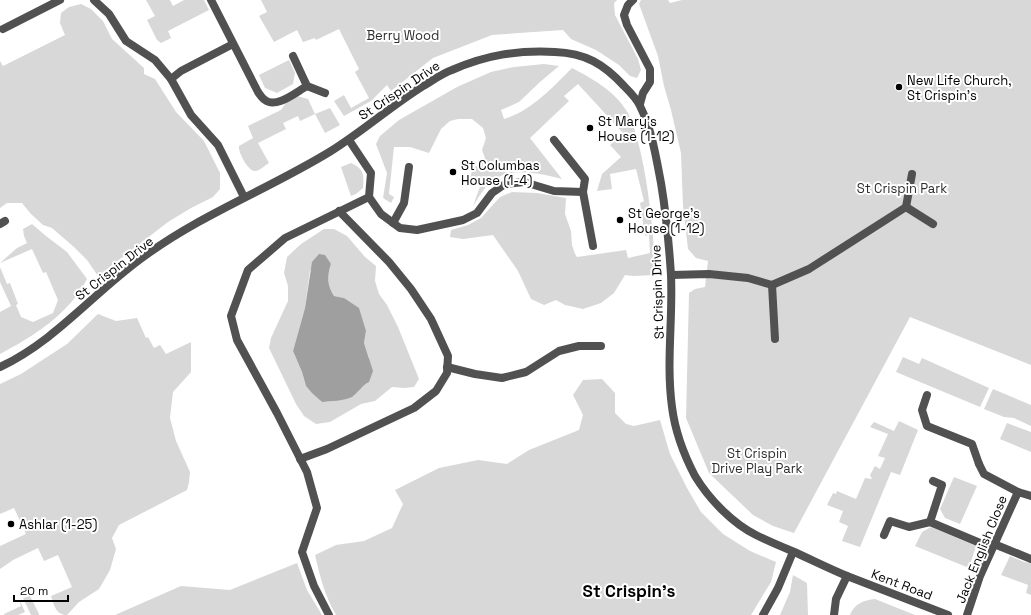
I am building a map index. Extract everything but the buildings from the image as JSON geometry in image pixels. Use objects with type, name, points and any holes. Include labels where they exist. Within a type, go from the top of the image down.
[{"type":"street","points":[[3,29],[60,0]]},
{"type":"street","points":[[94,0],[110,14],[126,41],[156,60],[170,79],[190,115],[218,145],[244,197]]},
{"type":"street","points":[[211,0],[258,92],[265,100],[273,103],[307,86]]},
{"type":"street","points":[[633,0],[628,5],[624,15],[626,25],[650,69],[650,82],[643,93],[640,104]]},
{"type":"street","points":[[170,79],[181,71],[233,44]]},
{"type":"street","name":"St Crispin Drive","points":[[0,368],[16,360],[46,340],[99,293],[146,255],[190,227],[244,197],[300,170],[349,140],[398,102],[447,71],[479,59],[509,53],[537,51],[565,52],[596,62],[608,69],[640,104],[652,139],[667,231],[671,275],[670,385],[672,411],[686,457],[702,486],[730,518],[752,534],[847,576]]},
{"type":"street","points":[[293,56],[307,86],[325,93]]},
{"type":"street","points":[[349,140],[371,173],[369,197],[381,214],[400,228],[417,230],[463,220],[476,213],[492,193],[505,184],[524,182],[554,191],[583,192]]},
{"type":"street","points":[[554,140],[585,179],[583,192],[593,246]]},
{"type":"street","points":[[393,223],[404,203],[409,167]]},
{"type":"street","points":[[671,275],[709,274],[748,278],[772,285],[809,269],[906,207],[912,174]]},
{"type":"street","points":[[329,615],[314,586],[302,552],[317,508],[307,472],[237,340],[230,316],[248,270],[285,238],[369,197]]},
{"type":"street","points":[[906,207],[933,224]]},
{"type":"street","points":[[300,459],[327,449],[414,408],[436,391],[447,373],[448,356],[431,319],[411,288],[389,262],[339,211]]},
{"type":"street","points":[[772,285],[775,339]]},
{"type":"street","points":[[447,367],[475,374],[502,378],[526,372],[559,351],[580,346],[601,346]]},
{"type":"street","name":"Jack English Close","points":[[927,395],[922,410],[927,426],[972,444],[984,474],[1018,492],[1031,496]]},
{"type":"street","points":[[930,522],[942,486],[933,481]]},
{"type":"street","name":"Jack English Close","points":[[967,615],[980,576],[1018,492]]},
{"type":"street","points":[[884,535],[890,521],[909,527],[930,522],[1031,559]]},
{"type":"street","points":[[763,615],[778,588],[794,552]]},
{"type":"street","points":[[834,615],[836,600],[847,576]]},
{"type":"street","name":"Kent Road","points":[[847,576],[948,615]]},
{"type":"green space","points":[[146,0],[170,0],[173,6],[184,0],[204,0],[209,10],[168,31],[171,38],[161,43],[157,40],[147,20],[155,16]]},
{"type":"green space","name":"Berry Wood","points":[[261,0],[617,0],[614,3],[615,15],[638,59],[641,70],[637,78],[630,76],[619,65],[596,50],[571,39],[563,30],[492,35],[433,58],[391,91],[387,85],[371,101],[344,116],[334,101],[344,95],[351,108],[369,98],[355,72],[359,69],[339,29],[316,40],[315,38],[303,42],[297,30],[274,42],[259,16],[267,12]]},
{"type":"green space","name":"St Crispin Park","points":[[641,0],[668,0],[670,3],[682,0],[1031,0],[1031,365],[910,317],[794,533],[773,526],[753,515],[709,473],[686,418],[689,293],[695,289],[705,287],[708,261],[696,258],[688,249],[683,206],[681,153],[658,56],[639,4]]},
{"type":"green space","points":[[81,4],[91,9],[103,21],[112,39],[144,68],[144,74],[155,79],[176,112],[204,141],[220,173],[220,189],[213,197],[168,222],[98,276],[87,260],[74,247],[52,228],[43,225],[22,203],[7,203],[0,208],[0,61],[3,66],[65,35],[60,23],[61,13],[69,7]]},
{"type":"green space","points":[[289,60],[295,73],[293,84],[277,93],[265,88],[259,75]]},
{"type":"green space","points":[[544,64],[559,66],[519,102],[501,110],[504,119],[532,105],[549,91],[572,68],[603,86],[623,105],[628,113],[637,138],[647,184],[656,275],[625,275],[614,293],[601,303],[583,309],[565,305],[556,300],[544,305],[531,299],[518,271],[493,235],[463,239],[450,237],[451,230],[468,225],[481,218],[500,197],[512,192],[537,193],[566,198],[565,214],[571,231],[572,245],[577,257],[626,250],[628,258],[650,253],[649,235],[645,236],[640,203],[644,201],[636,169],[610,174],[612,189],[597,191],[602,174],[621,157],[610,145],[623,133],[578,84],[564,96],[569,101],[530,138],[562,179],[526,172],[517,172],[499,176],[489,183],[473,206],[482,181],[470,177],[473,168],[482,163],[485,158],[482,150],[486,138],[483,128],[472,119],[458,119],[450,121],[441,129],[429,153],[410,147],[394,147],[389,194],[394,197],[391,203],[383,198],[387,173],[376,144],[380,136],[399,120],[457,87],[491,72],[514,67]]},
{"type":"green space","points":[[297,96],[308,99],[315,114],[300,121],[298,116],[283,123],[286,129],[258,143],[269,163],[259,170],[252,170],[244,161],[239,149],[239,146],[253,138],[248,126],[281,110],[287,101]]},
{"type":"green space","points":[[330,108],[340,125],[325,133],[315,114]]},
{"type":"green space","points":[[351,163],[358,167],[362,172],[363,188],[351,196],[341,167]]},
{"type":"green space","points":[[32,224],[67,252],[87,279],[71,303],[50,323],[38,332],[0,354],[0,312],[11,306],[0,282],[0,267],[7,284],[10,283],[21,317],[33,322],[53,313],[58,300],[46,272],[43,273],[32,249],[0,263],[17,248],[27,243],[23,229]]},
{"type":"green space","points":[[324,229],[334,229],[347,236],[365,257],[376,266],[375,281],[379,294],[387,305],[398,327],[419,379],[414,387],[392,387],[375,401],[361,404],[330,422],[316,424],[304,416],[296,404],[269,348],[271,338],[288,301],[288,286],[284,273],[287,257],[301,244]],"holes":[[[331,264],[328,276],[329,284],[334,296],[344,298],[366,331],[364,343],[369,358],[362,385],[358,391],[339,400],[322,402],[306,386],[293,351],[305,308],[310,270]]]},
{"type":"green space","points":[[98,314],[116,321],[137,318],[146,338],[148,337],[154,348],[160,345],[166,354],[191,342],[191,372],[173,392],[170,418],[176,441],[190,472],[189,482],[187,490],[119,525],[112,538],[116,549],[110,570],[99,589],[79,602],[67,615],[63,615],[54,606],[51,596],[72,587],[58,555],[44,561],[38,548],[13,560],[0,569],[0,546],[26,534],[14,508],[0,514],[0,384],[21,374],[67,344]]},
{"type":"green space","points":[[903,357],[919,364],[922,358],[989,388],[980,407],[896,372]]},
{"type":"green space","points":[[602,379],[615,393],[615,413],[626,424],[634,426],[660,420],[670,454],[701,512],[723,534],[750,551],[776,562],[771,582],[751,615],[336,615],[323,586],[315,555],[336,545],[364,541],[392,528],[403,504],[395,490],[439,468],[478,460],[507,464],[529,450],[579,430],[583,415],[573,395],[583,380]]},
{"type":"green space","points":[[993,389],[1031,405],[1031,426],[1014,418],[1004,417],[984,409]]},
{"type":"green space","points":[[899,421],[918,430],[900,475],[891,472],[860,547],[842,541],[848,526],[839,522],[843,511],[827,505],[833,493],[836,494],[837,491],[856,499],[865,478],[872,479],[870,475],[875,466],[880,469],[885,458],[878,456],[888,434],[870,427],[874,422],[894,431]]},
{"type":"green space","points":[[1007,423],[1031,432],[1031,452],[1000,439]]},
{"type":"green space","points":[[954,477],[977,486],[960,524],[945,518],[940,509]]},
{"type":"green space","points":[[931,527],[976,546],[969,568],[915,546],[922,532]]},
{"type":"green space","points":[[1010,556],[1024,562],[1031,563],[1031,595],[1026,593],[1028,585],[1001,575]]},
{"type":"green space","points":[[297,563],[307,590],[322,615],[115,615],[181,586],[230,590]]},
{"type":"green space","points":[[793,575],[807,583],[808,615],[780,615],[790,592]]},
{"type":"green space","points":[[30,596],[39,615],[31,615],[23,598]]},
{"type":"green space","points":[[19,599],[25,612],[18,615],[4,615],[21,606]]},
{"type":"green space","points":[[875,599],[915,615],[850,615],[854,608],[860,603]]},
{"type":"shaded area","points":[[319,254],[325,255],[331,264],[328,280],[334,296],[344,298],[359,308],[366,331],[364,343],[373,371],[369,382],[352,397],[322,402],[306,386],[293,351],[305,308],[312,262]]},
{"type":"place","name":"New Life Church, St Crispin's","points":[[899,87]]},
{"type":"place","name":"St Mary's House (1-12)","points":[[590,128]]},
{"type":"place","name":"St Columbas House (1-4)","points":[[453,172]]},
{"type":"place","name":"St George's House (1-12)","points":[[620,220]]},
{"type":"place","name":"Ashlar (1-25)","points":[[11,524]]},
{"type":"district","name":"St Crispin's","points":[[629,591]]},
{"type":"park label","name":"St Crispin Drive Play Park","points":[[757,460]]}]
